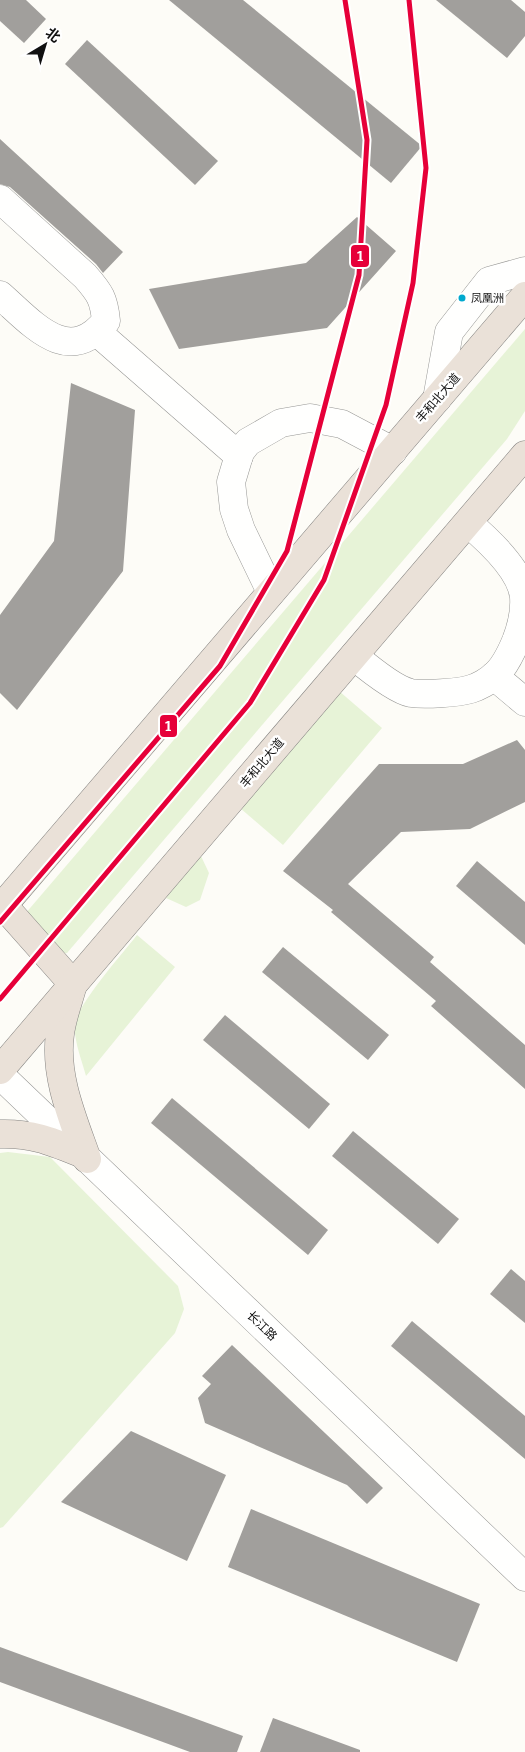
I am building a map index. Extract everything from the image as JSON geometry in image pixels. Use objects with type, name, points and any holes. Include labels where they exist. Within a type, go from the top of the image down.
[{"type":"highway","name":"丰和北大道","points":[[1,907],[525,296]]},
{"type":"highway","name":"丰和北大道","points":[[0,1070],[525,455]]},
{"type":"highway","points":[[1,907],[73,984],[60,1034],[61,1074],[85,1156]]},
{"type":"highway","points":[[0,1134],[21,1134],[52,1142],[85,1156]]},
{"type":"street","points":[[0,199],[86,276],[104,303],[102,327]]},
{"type":"street","points":[[437,398],[449,332],[489,281],[525,271]]},
{"type":"street","points":[[0,295],[45,335],[64,341],[80,342],[102,327]]},
{"type":"street","points":[[102,327],[243,449]]},
{"type":"street","points":[[271,592],[241,530],[234,509],[231,482],[243,449],[282,423],[310,418],[342,424],[393,451]]},
{"type":"street","points":[[354,656],[376,674],[409,692],[443,693],[471,689],[518,660],[524,596],[520,584],[506,559],[488,539],[468,522]]},
{"type":"street","points":[[494,676],[525,702]]},
{"type":"street","name":"长江路","points":[[0,1075],[525,1577]]},
{"type":"green space","points":[[525,329],[525,411],[507,439],[67,953],[55,955],[19,921]]},
{"type":"green space","points":[[339,691],[382,728],[283,845],[240,808]]},
{"type":"green space","points":[[200,854],[209,873],[200,900],[186,907],[166,898]]},
{"type":"green space","points":[[137,935],[175,967],[86,1076],[75,1036],[75,1023],[92,992]]},
{"type":"green space","points":[[8,1152],[50,1157],[178,1286],[184,1309],[175,1333],[3,1527],[0,1528],[0,1153]]},
{"type":"building","points":[[0,0],[26,0],[46,19],[24,43],[0,21]]},
{"type":"building","points":[[169,0],[243,0],[422,146],[391,183]]},
{"type":"building","points":[[436,0],[511,0],[525,12],[525,36],[507,58]]},
{"type":"building","points":[[87,40],[218,161],[195,185],[65,64]]},
{"type":"building","points":[[0,139],[123,252],[103,273],[96,264],[10,187],[0,184]]},
{"type":"building","points":[[357,217],[396,251],[327,328],[179,349],[149,289],[306,263]]},
{"type":"building","points":[[71,383],[135,410],[123,571],[17,710],[0,693],[0,615],[54,541]]},
{"type":"building","points":[[517,740],[525,750],[525,802],[470,829],[401,832],[348,884],[434,957],[430,962],[525,1045],[525,1089],[431,1006],[436,1001],[331,912],[333,910],[283,871],[379,764],[463,764]]},
{"type":"building","points":[[477,861],[525,902],[525,945],[456,886]]},
{"type":"building","points":[[283,947],[389,1035],[368,1060],[262,972]]},
{"type":"building","points":[[225,1015],[330,1104],[309,1129],[203,1040]]},
{"type":"building","points":[[172,1098],[328,1230],[308,1255],[151,1123]]},
{"type":"building","points":[[353,1131],[459,1219],[438,1244],[332,1156]]},
{"type":"building","points":[[511,1269],[525,1281],[525,1323],[490,1294]]},
{"type":"building","points":[[412,1321],[525,1416],[525,1459],[391,1346]]},
{"type":"building","points":[[232,1345],[383,1488],[367,1504],[347,1485],[205,1423],[198,1398],[211,1384],[202,1376]]},
{"type":"building","points":[[131,1431],[226,1475],[187,1561],[61,1502]]},
{"type":"building","points":[[251,1509],[480,1604],[457,1662],[228,1567]]},
{"type":"building","points":[[0,1647],[243,1736],[237,1752],[190,1752],[0,1682]]},
{"type":"building","points":[[273,1718],[360,1750],[360,1752],[260,1752]]},
{"type":"transit line","name":"1","points":[[0,922],[220,666],[287,551],[359,275],[367,140],[345,0]]},
{"type":"transit line","name":"1","points":[[0,999],[250,703],[324,580],[386,405],[413,283],[426,168],[409,0]]},
{"type":"place","name":"凤凰洲","points":[[462,298]]}]
